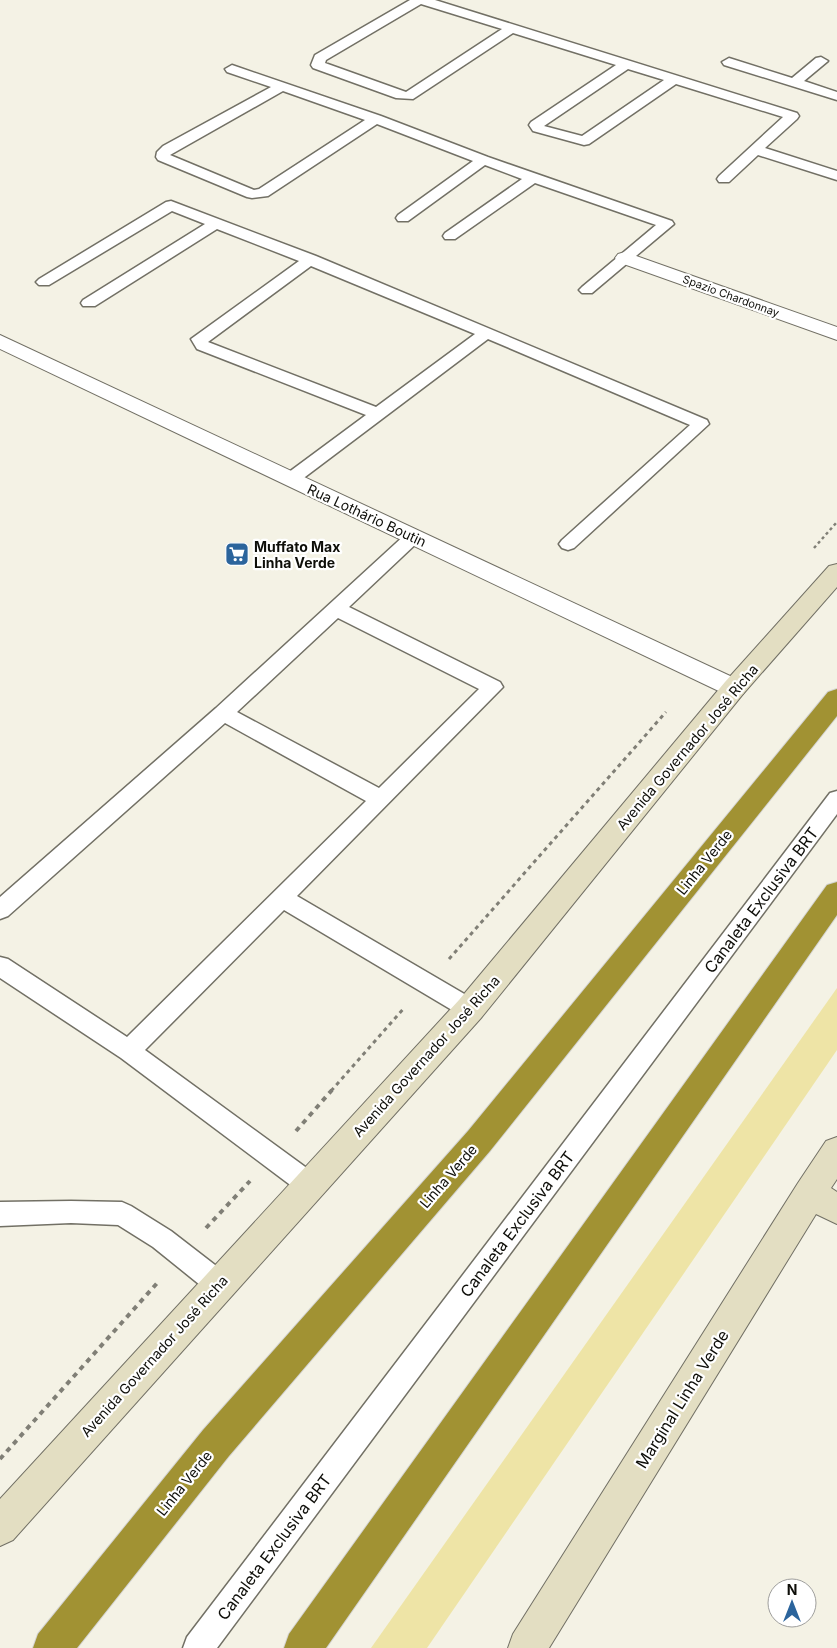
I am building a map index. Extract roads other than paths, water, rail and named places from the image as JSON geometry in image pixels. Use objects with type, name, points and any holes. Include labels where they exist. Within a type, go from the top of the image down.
[{"type":"highway","name":"Linha Verde","points":[[52,1648],[216,1443],[479,1141],[837,698]]},
{"type":"highway","points":[[303,1648],[837,893]]},
{"type":"main road","name":"Avenida Governador José Richa","points":[[0,1526],[470,1009],[734,688],[837,572]]},
{"type":"main road","name":"Marginal Linha Verde","points":[[527,1648],[824,1201],[837,1151]]},
{"type":"street","name":"Spazio Chardonnay","points":[[625,258],[837,334]]},
{"type":"street","name":"Rua Lothário Boutin","points":[[0,341],[734,688]]},
{"type":"lane","points":[[512,28],[408,96],[318,64],[320,58],[420,0],[512,28],[792,116],[724,179]]},
{"type":"lane","points":[[729,62],[837,96]]},
{"type":"lane","points":[[794,83],[821,62]]},
{"type":"lane","points":[[626,64],[536,125],[538,128],[584,141],[674,79]]},
{"type":"lane","points":[[232,69],[667,224],[587,290]]},
{"type":"lane","points":[[282,86],[168,149],[164,152],[163,157],[252,194],[263,193],[376,119]]},
{"type":"lane","points":[[756,150],[837,176]]},
{"type":"lane","points":[[403,218],[483,160]]},
{"type":"lane","points":[[450,236],[534,177]]},
{"type":"lane","points":[[44,282],[171,205],[311,259],[700,424],[568,544]]},
{"type":"lane","points":[[89,303],[216,223]]},
{"type":"lane","points":[[311,259],[200,339],[200,343],[212,350],[378,414]]},
{"type":"lane","points":[[291,479],[486,333]]},
{"type":"lane","points":[[0,910],[223,713],[336,609],[373,572],[413,537]]},
{"type":"lane","points":[[129,1051],[493,687],[336,609]]},
{"type":"lane","points":[[223,713],[381,799]]},
{"type":"lane","name":"Canaleta Exclusiva BRT","points":[[198,1648],[837,800]]},
{"type":"lane","points":[[282,898],[470,1009]]},
{"type":"lane","points":[[0,966],[129,1051],[310,1185]]},
{"type":"lane","points":[[0,1214],[71,1212],[122,1214],[162,1240],[219,1284]]},
{"type":"place","name":"Muffato Max Linha Verde","points":[[237,554]]}]
